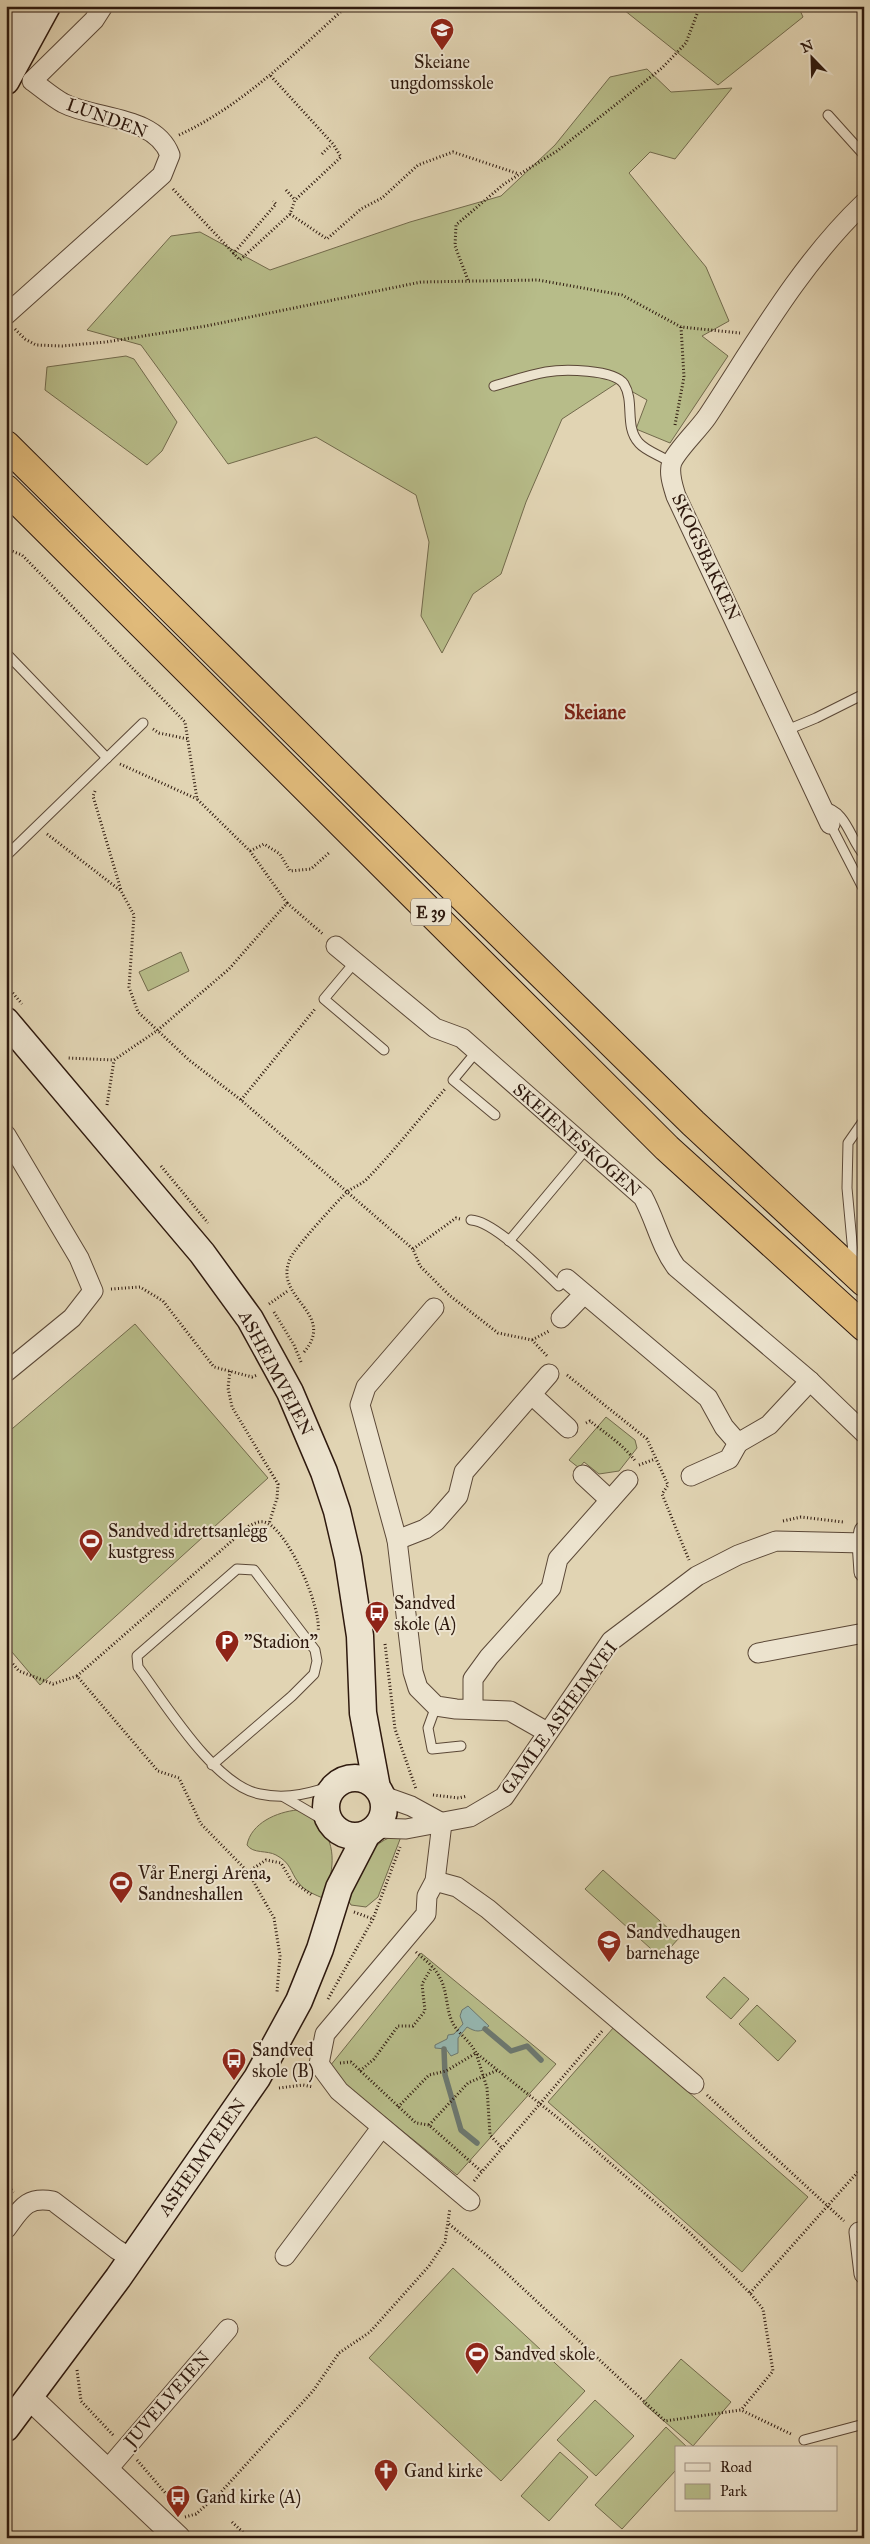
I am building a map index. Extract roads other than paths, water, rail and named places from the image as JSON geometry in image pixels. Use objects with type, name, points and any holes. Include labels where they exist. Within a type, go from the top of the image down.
[{"type":"highway","name":"E 39","points":[[6,444],[372,808],[693,1123],[859,1278]]},
{"type":"highway","name":"E 39","points":[[6,489],[667,1148],[864,1327]]},
{"type":"main road","points":[[6,82],[47,6]]},
{"type":"main road","name":"ASHEIMVEIEN","points":[[6,1021],[202,1254],[250,1319],[309,1432],[337,1512],[348,1558],[359,1627],[363,1712],[380,1792]]},
{"type":"main road","name":"ASHEIMVEIEN","points":[[341,1782],[352,1760],[363,1712]]},
{"type":"main road","points":[[364,1779],[380,1792],[385,1810],[371,1831],[350,1837],[335,1829],[326,1809],[327,1799],[331,1790],[341,1782],[364,1779]]},
{"type":"main road","name":"ASHEIMVEIEN","points":[[335,1829],[342,1899]]},
{"type":"main road","name":"ASHEIMVEIEN","points":[[6,2428],[132,2258],[218,2137],[278,2040],[299,2002],[371,1831]]},
{"type":"street","points":[[6,38],[24,6]]},
{"type":"street","name":"LUNDEN","points":[[8,319],[162,175],[170,155],[165,142],[144,128],[64,103],[32,81],[94,20],[103,6]]},
{"type":"street","points":[[669,461],[704,421],[760,336],[834,232],[864,203]]},
{"type":"street","name":"SKOGSBAKKEN","points":[[669,461],[671,480],[676,496],[826,816]]},
{"type":"street","name":"SKEIENESKOGEN","points":[[336,946],[435,1028],[462,1038],[586,1149],[643,1197],[654,1217],[664,1249],[676,1267],[810,1380],[864,1433]]},
{"type":"street","points":[[6,1135],[79,1258],[93,1291],[72,1318],[6,1372]]},
{"type":"street","points":[[563,1282],[584,1294],[708,1398],[724,1427],[738,1443]]},
{"type":"street","points":[[561,1318],[584,1294]]},
{"type":"street","points":[[434,1308],[366,1387],[360,1405],[397,1540],[413,1672],[418,1688],[436,1706],[456,1709],[510,1711],[548,1732]]},
{"type":"street","points":[[397,1540],[425,1529],[436,1521],[458,1496],[464,1472],[555,1369]]},
{"type":"street","points":[[691,1476],[729,1459],[738,1443],[769,1425],[810,1380]]},
{"type":"street","points":[[532,1396],[568,1428]]},
{"type":"street","points":[[473,1709],[473,1679],[489,1657],[551,1588],[558,1559],[633,1473]]},
{"type":"street","points":[[583,1475],[610,1500]]},
{"type":"street","points":[[863,1539],[864,1572]]},
{"type":"street","name":"GAMLE ASHEIMVEI","points":[[371,1831],[406,1829],[470,1817],[504,1797],[611,1641],[697,1576],[738,1555],[776,1542],[863,1539]]},
{"type":"street","points":[[758,1653],[864,1633]]},
{"type":"street","points":[[380,1792],[412,1806],[442,1823],[435,1881],[427,1896],[426,1914],[325,2034],[319,2064],[339,2091],[462,2194]]},
{"type":"street","points":[[435,1881],[457,1887],[488,1909],[694,2084]]},
{"type":"street","points":[[285,2256],[381,2128]]},
{"type":"street","points":[[6,2228],[26,2202],[42,2199],[54,2201],[116,2249],[132,2258]]},
{"type":"street","points":[[859,2232],[864,2274]]},
{"type":"street","name":"JUVELVEIEN","points":[[107,2470],[228,2329]]},
{"type":"street","points":[[29,2398],[107,2470],[181,2527]]},
{"type":"lane","points":[[828,115],[864,155]]},
{"type":"lane","points":[[494,386],[548,372],[593,372],[613,376],[620,380],[628,392],[630,422],[636,440],[648,450],[669,461]]},
{"type":"lane","points":[[6,653],[107,758]]},
{"type":"lane","points":[[787,730],[864,694]]},
{"type":"lane","points":[[6,856],[143,723]]},
{"type":"lane","points":[[864,855],[839,814],[832,808],[826,816],[864,890]]},
{"type":"lane","points":[[355,962],[324,999],[384,1050]]},
{"type":"lane","points":[[476,1051],[453,1080],[495,1115]]},
{"type":"lane","points":[[859,1278],[847,1188],[848,1143],[864,1120]]},
{"type":"lane","points":[[509,1241],[586,1149]]},
{"type":"lane","points":[[472,1220],[480,1220],[563,1282]]},
{"type":"lane","points":[[212,1765],[292,1696],[314,1674],[317,1661],[315,1650],[254,1570],[237,1569],[138,1656],[138,1667],[212,1765],[242,1787],[259,1794],[284,1797],[316,1792],[341,1782]]},
{"type":"lane","points":[[436,1706],[428,1728],[432,1749],[461,1746]]},
{"type":"lane","points":[[284,1797],[335,1829]]},
{"type":"lane","points":[[804,2440],[864,2424]]},
{"type":"water","points":[[468,2006],[489,2026],[478,2031],[467,2027],[458,2038],[458,2053],[451,2056],[446,2049],[435,2048],[435,2045],[447,2039],[448,2035],[454,2034],[463,2024],[460,2016],[462,2010]]},
{"type":"waterway","points":[[485,2029],[511,2051],[527,2046],[541,2060]]},
{"type":"waterway","points":[[444,2049],[445,2075],[461,2130],[477,2143]]},
{"type":"place","name":"Skeiane ungdomsskole","points":[[442,51]]},
{"type":"place","name":"Sandved idrettsanlegg kustgress","points":[[91,1562]]},
{"type":"place","name":"Sandved skole (A)","points":[[377,1634]]},
{"type":"place","name":"\"Stadion\"","points":[[227,1663]]},
{"type":"place","name":"Vår Energi Arena, Sandneshallen","points":[[121,1904]]},
{"type":"place","name":"Sandvedhaugen barnehage","points":[[609,1963]]},
{"type":"place","name":"Sandved skole (B)","points":[[234,2081]]},
{"type":"place","name":"Sandved skole","points":[[477,2375]]},
{"type":"place","name":"Gand kirke","points":[[386,2492]]},
{"type":"place","name":"Gand kirke (A)","points":[[178,2518]]},
{"type":"district","name":"Skeiane","points":[[595,712]]}]
